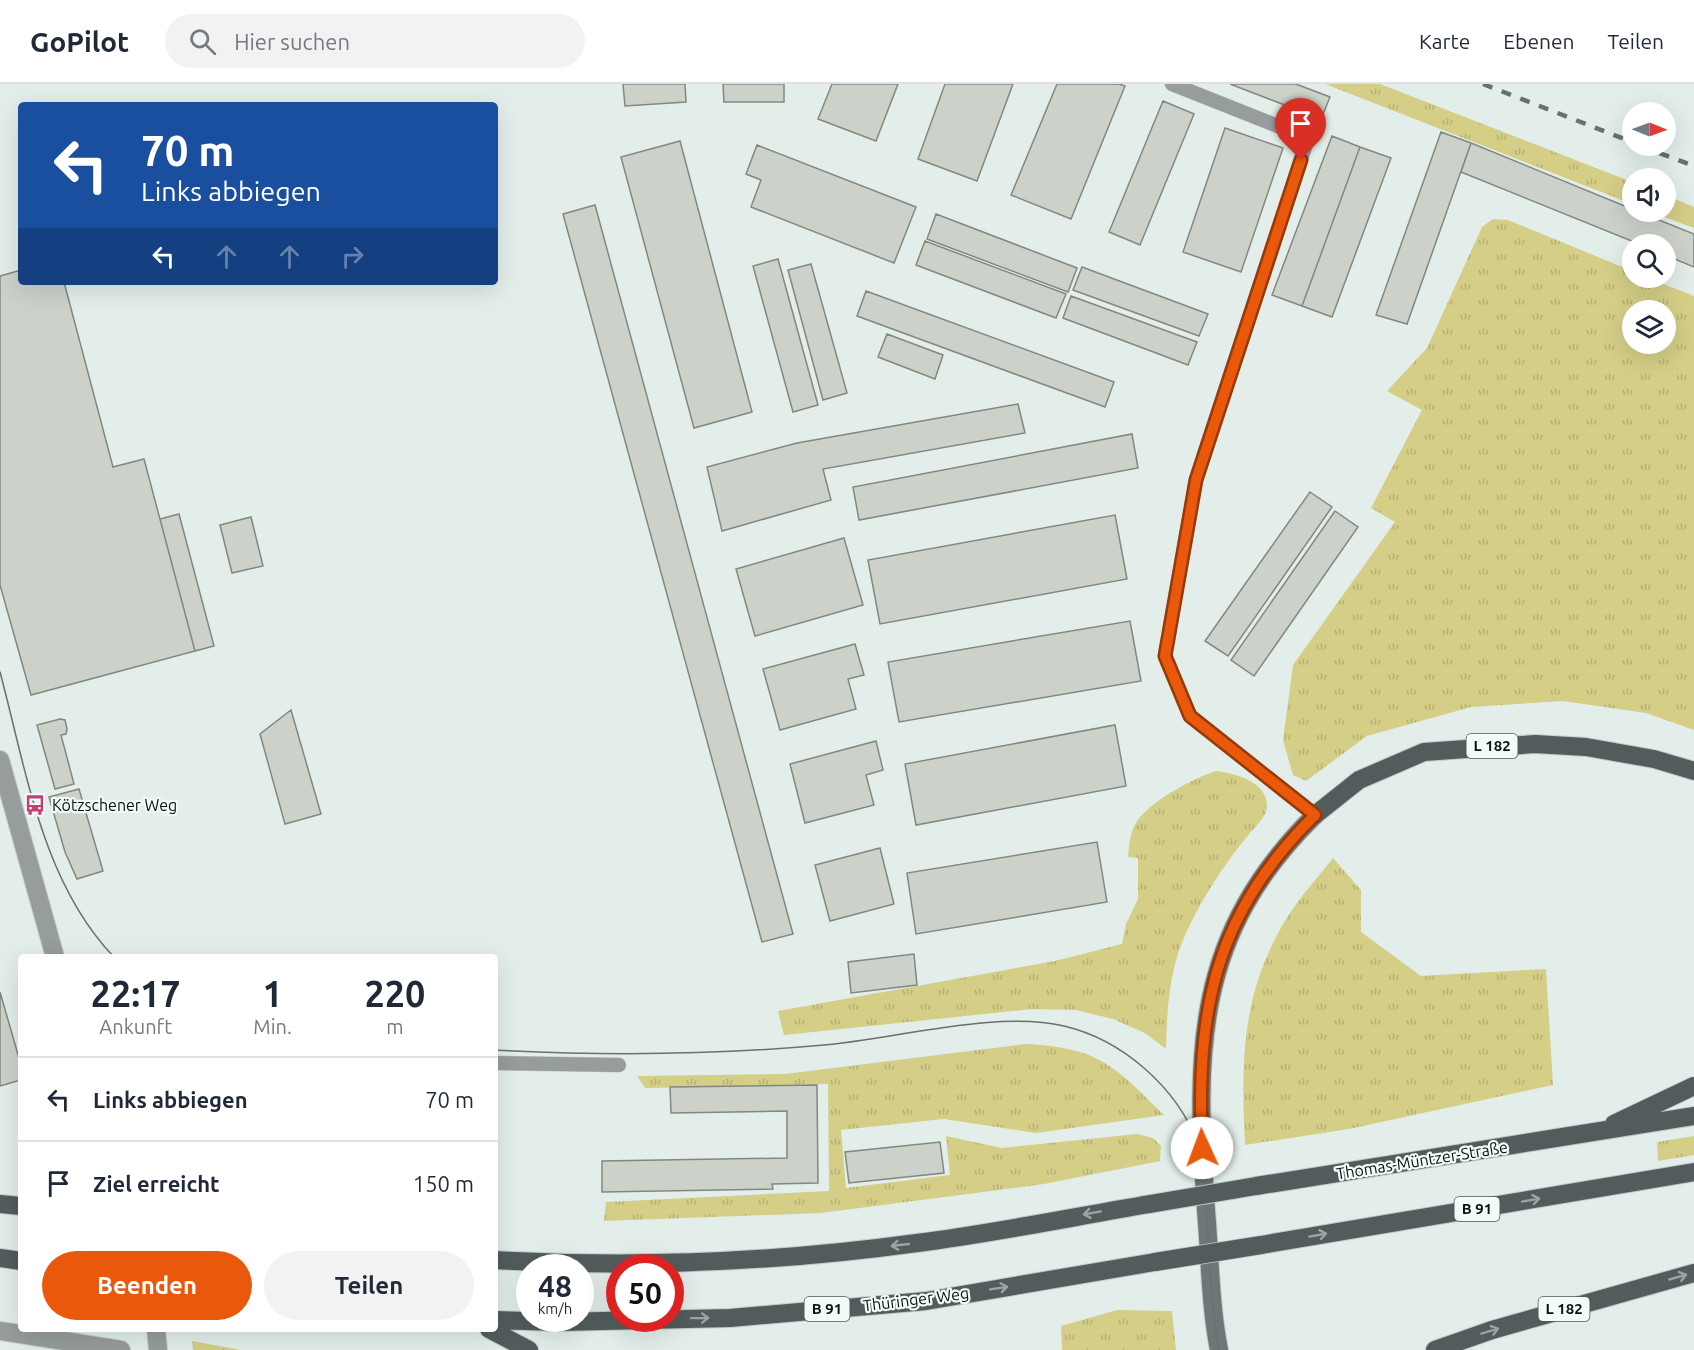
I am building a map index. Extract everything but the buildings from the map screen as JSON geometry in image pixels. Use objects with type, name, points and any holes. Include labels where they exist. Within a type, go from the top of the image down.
[{"type":"main road","name":"L 182","points":[[1219,1350],[1213,1304],[1201,1127],[1203,1061],[1210,999],[1219,964],[1236,920],[1284,846],[1315,815],[1359,780],[1424,752],[1535,744],[1586,747],[1654,759],[1691,772]]},
{"type":"main road","points":[[1592,1134],[1694,1086]]},
{"type":"main road","name":"Thomas-Müntzer-Straße","points":[[498,1260],[539,1263],[726,1262],[917,1244],[1256,1186],[1694,1116]]},
{"type":"main road","name":"Thüringer Weg","points":[[498,1320],[561,1322],[741,1317],[926,1301],[1694,1172]]},
{"type":"main road","points":[[0,1203],[18,1206]]},
{"type":"main road","points":[[0,1258],[18,1261]]},
{"type":"main road","name":"L 182","points":[[1435,1350],[1492,1330],[1694,1273]]},
{"type":"main road","points":[[495,1332],[529,1350]]},
{"type":"street","points":[[0,760],[54,954]]},
{"type":"street","points":[[0,1331],[121,1350]]},
{"type":"street","points":[[156,1332],[158,1350]]},
{"type":"lane","points":[[1172,84],[1308,138],[1196,480],[1165,656],[1190,716],[1315,815]]},
{"type":"lane","points":[[498,1063],[619,1065]]},
{"type":"green space","points":[[1325,84],[1380,84],[1622,178],[1622,200]]},
{"type":"green space","points":[[1676,200],[1694,207],[1694,228],[1676,221]]},
{"type":"green space","points":[[1493,219],[1508,220],[1622,267],[1622,288],[1674,288],[1694,296],[1694,730],[1646,713],[1563,701],[1471,707],[1367,736],[1306,781],[1293,775],[1283,740],[1293,665],[1395,522],[1371,508],[1422,410],[1387,391],[1427,348],[1482,227]]},
{"type":"green space","points":[[1216,771],[1249,780],[1262,791],[1267,807],[1263,818],[1215,881],[1199,907],[1180,947],[1172,975],[1168,1004],[1166,1049],[1145,1033],[1113,1019],[1076,1010],[1032,1009],[784,1035],[778,1011],[1055,961],[1122,944],[1126,924],[1138,899],[1138,858],[1128,857],[1130,839],[1137,821],[1162,798]]},
{"type":"green space","points":[[1333,858],[1361,890],[1361,932],[1421,976],[1546,969],[1553,1085],[1349,1129],[1245,1145],[1244,1055],[1247,1027],[1261,971],[1272,944],[1288,916]]},
{"type":"green space","points":[[1025,1044],[1071,1049],[1104,1062],[1132,1084],[1164,1115],[1036,1133],[944,1119],[841,1130],[846,1188],[950,1175],[946,1136],[1002,1148],[1137,1134],[1153,1138],[1161,1146],[1160,1161],[1044,1184],[821,1213],[604,1221],[606,1202],[829,1191],[828,1084],[645,1088],[637,1076],[785,1074]]},
{"type":"green space","points":[[1694,1136],[1694,1155],[1658,1161],[1657,1142]]},
{"type":"green space","points":[[1117,1310],[1172,1311],[1176,1350],[1062,1350],[1061,1326]]},
{"type":"green space","points":[[192,1341],[241,1350],[193,1350]]},
{"type":"tram line","points":[[0,672],[29,785],[53,859],[69,894],[89,927],[112,954]]},
{"type":"tram line","points":[[498,1050],[618,1054],[742,1051],[851,1042],[945,1027],[1008,1021],[1038,1022],[1064,1026],[1086,1033],[1127,1054],[1145,1069],[1176,1103],[1198,1143],[1204,1168],[1212,1298],[1219,1350]]},
{"type":"railway","points":[[1483,84],[1622,138]]},
{"type":"railway","points":[[1668,156],[1694,166]]},
{"type":"place","name":"Kötzschener Weg","points":[[35,805]]},
{"type":"route","points":[[1202,1148],[1201,1097],[1205,1029],[1216,972],[1224,947],[1236,920],[1267,868],[1284,846],[1315,815],[1190,716],[1165,656],[1196,480],[1242,333],[1301,160]]}]
